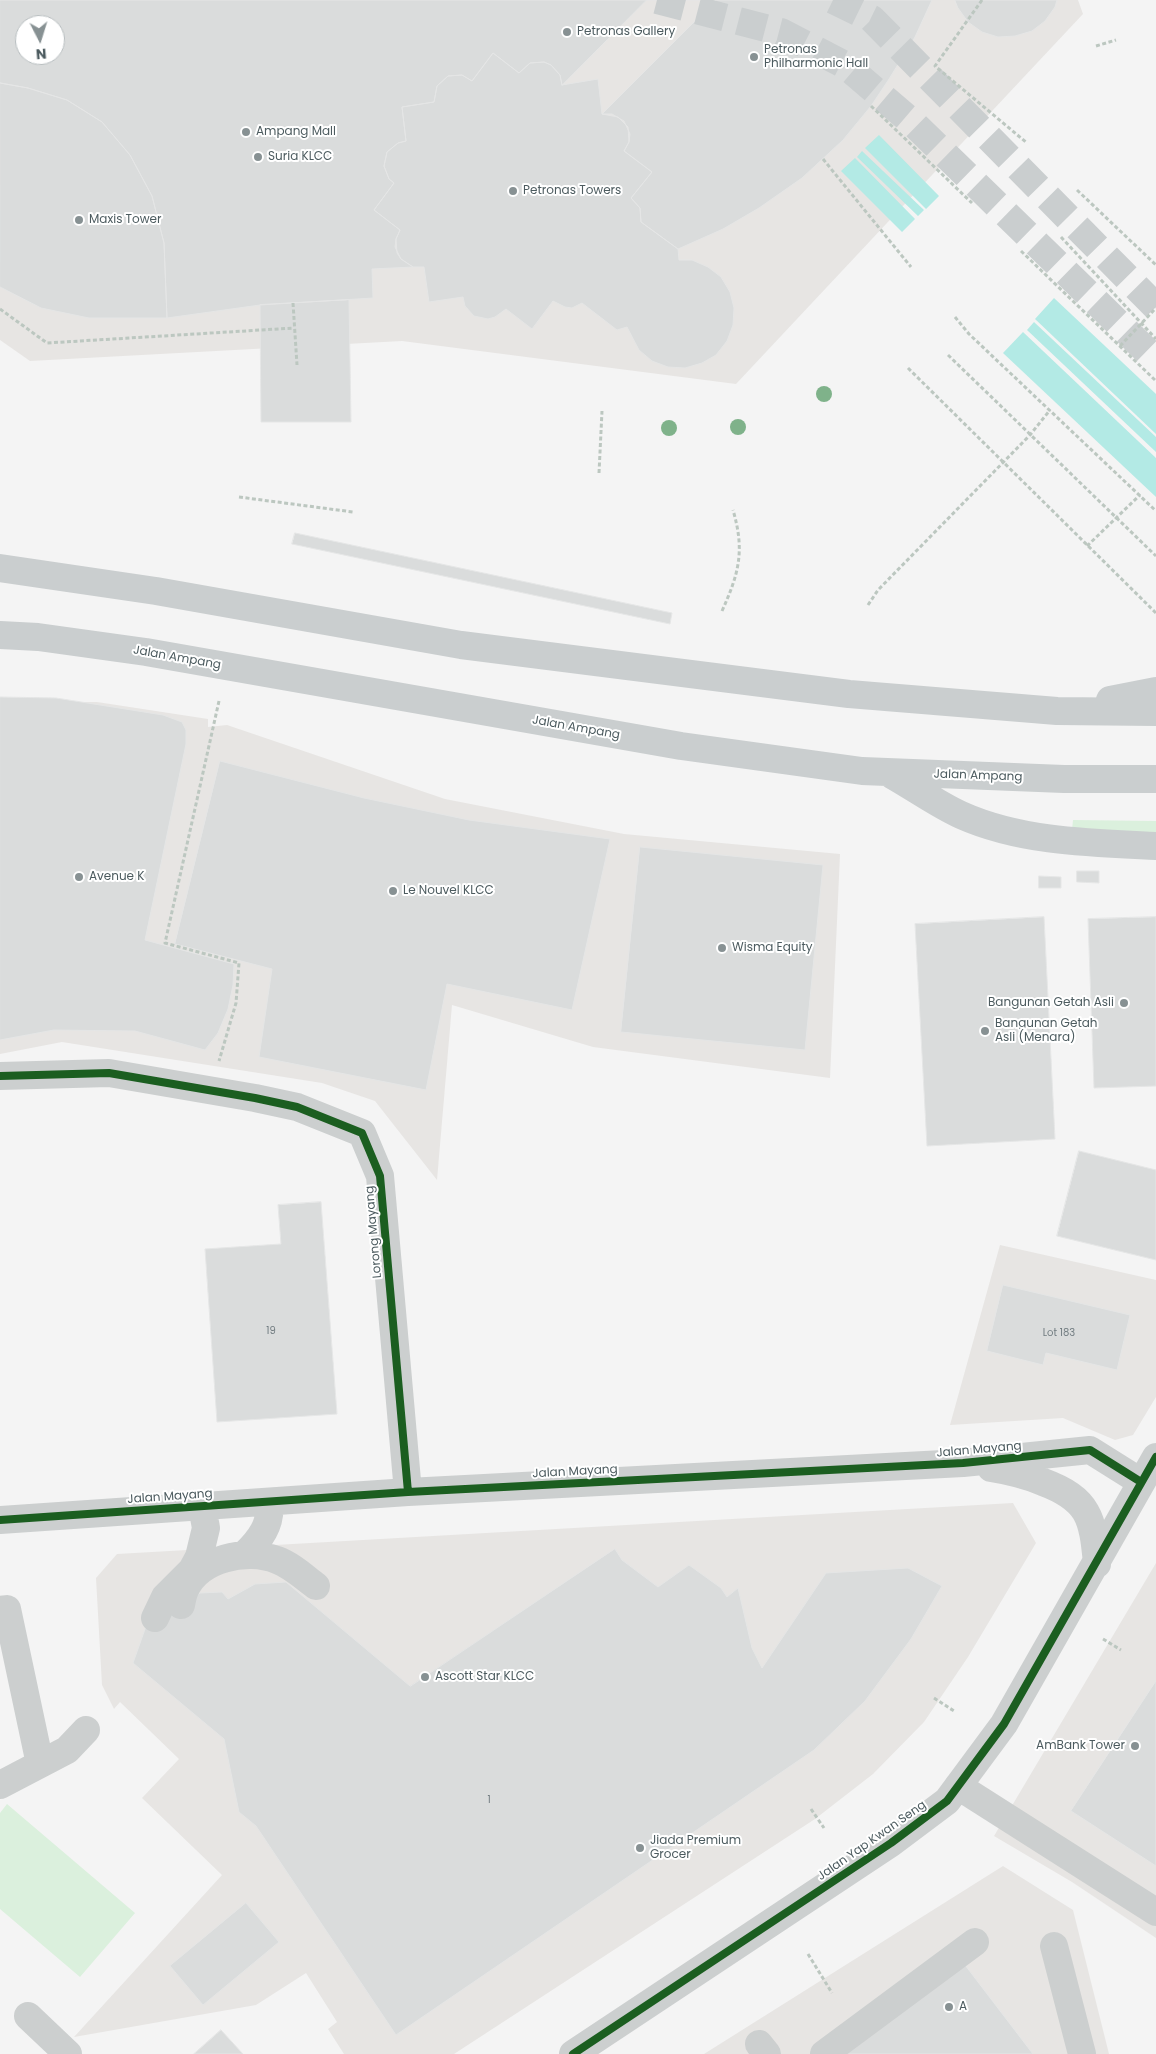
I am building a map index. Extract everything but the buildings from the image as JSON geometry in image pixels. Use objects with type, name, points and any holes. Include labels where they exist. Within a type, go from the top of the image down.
[{"type":"main road","points":[[0,568],[156,591],[461,645],[849,694],[1057,711],[1156,712]]},
{"type":"main road","name":"Jalan Ampang","points":[[0,635],[38,637],[146,652],[681,746],[862,771],[1064,779],[1156,779]]},
{"type":"main road","points":[[1057,711],[1156,691]]},
{"type":"main road","points":[[888,772],[961,815],[1007,830],[1084,843],[1156,846]]},
{"type":"street","name":"Lorong Mayang","points":[[0,1076],[109,1073],[256,1098],[296,1107],[362,1133],[380,1176],[408,1492]]},
{"type":"street","name":"Jalan Mayang","points":[[0,1520],[408,1492],[963,1464],[1090,1450],[1141,1482]]},
{"type":"street","name":"Jalan Yap Kwan Seng","points":[[573,2054],[891,1843],[935,1811],[958,1786],[1004,1724],[1097,1564],[1156,1457]]},
{"type":"street","name":"Jalan Mayang","points":[[963,1464],[1019,1472],[1072,1494],[1083,1507],[1089,1520],[1097,1564]]},
{"type":"street","points":[[244,1555],[262,1535],[271,1515],[269,1502]]},
{"type":"street","points":[[181,1605],[185,1589],[207,1560],[206,1528],[202,1506]]},
{"type":"street","points":[[155,1618],[166,1597],[192,1570],[207,1560],[244,1555],[278,1560],[316,1586]]},
{"type":"street","points":[[2,1607],[40,1764]]},
{"type":"street","points":[[0,1785],[67,1750],[86,1730]]},
{"type":"street","points":[[958,1786],[1156,1912]]},
{"type":"street","points":[[824,2054],[975,1942]]},
{"type":"street","points":[[1054,1946],[1082,2054]]},
{"type":"street","points":[[28,2016],[68,2054]]},
{"type":"path","points":[[982,0],[935,66],[1028,143]]},
{"type":"path","points":[[1096,46],[1116,40]]},
{"type":"path","points":[[871,106],[972,203]]},
{"type":"path","points":[[823,159],[911,267]]},
{"type":"path","points":[[1077,190],[1156,264]]},
{"type":"path","points":[[1061,237],[1156,339]]},
{"type":"path","points":[[1021,251],[1156,381]]},
{"type":"path","points":[[293,303],[297,365]]},
{"type":"path","points":[[1120,346],[1156,308]]},
{"type":"path","points":[[0,309],[47,343],[294,328]]},
{"type":"path","points":[[955,317],[1156,511]]},
{"type":"path","points":[[948,355],[1156,556]]},
{"type":"path","points":[[908,368],[1003,464],[1156,613]]},
{"type":"path","points":[[868,605],[878,590],[1003,464],[1050,410]]},
{"type":"path","points":[[599,473],[602,411]]},
{"type":"path","points":[[1087,546],[1140,495]]},
{"type":"path","points":[[239,497],[354,512]]},
{"type":"path","points":[[722,611],[739,565],[740,532],[733,510]]},
{"type":"path","points":[[211,1091],[236,1003],[239,963],[165,943],[219,701]]},
{"type":"path","points":[[1102,1639],[1121,1650]]},
{"type":"path","points":[[934,1698],[954,1711]]},
{"type":"path","points":[[811,1809],[824,1828]]},
{"type":"path","points":[[808,1954],[832,1993]]},
{"type":"shaded area","points":[[0,0],[1078,0],[1083,14],[736,384],[402,341],[30,361],[0,340]]},
{"type":"shaded area","points":[[0,702],[97,702],[208,719],[208,727],[227,725],[445,799],[624,834],[840,854],[830,1078],[593,1047],[452,1005],[437,1180],[375,1101],[322,1083],[62,1042],[0,1054]]},
{"type":"shaded area","points":[[1000,1245],[1156,1280],[1156,1397],[1133,1435],[1115,1440],[1063,1418],[950,1425]]},
{"type":"shaded area","points":[[1013,1503],[1036,1543],[968,1657],[924,1722],[873,1774],[815,1819],[454,2054],[344,2054],[328,2029],[337,2022],[306,1973],[256,2005],[74,2037],[222,1875],[142,1798],[179,1759],[120,1702],[114,1709],[102,1685],[96,1578],[117,1554]]},
{"type":"shaded area","points":[[1156,1563],[1156,1938],[1072,1882],[994,1836]]},
{"type":"shaded area","points":[[1003,1866],[1073,1910],[1109,2054],[704,2054]]},
{"type":"green space","points":[[1073,820],[1156,821],[1156,836],[1072,830]]},
{"type":"green space","points":[[7,1804],[135,1913],[80,1977],[0,1909],[0,1813]]},
{"type":"water","points":[[879,135],[939,196],[926,209],[865,148]]},
{"type":"water","points":[[862,151],[924,210],[918,216],[857,157]]},
{"type":"water","points":[[855,158],[915,219],[902,232],[841,171]]},
{"type":"water","points":[[1054,298],[1156,394],[1156,434],[1035,319]]},
{"type":"water","points":[[1034,322],[1156,437],[1156,452],[1027,330]]},
{"type":"water","points":[[1023,332],[1156,458],[1156,497],[1003,353]]},
{"type":"tunnel","points":[[657,0],[781,32],[845,65],[914,124],[1156,360]]},
{"type":"tunnel","points":[[833,0],[872,19],[1156,307]]},
{"type":"cycle path","points":[[0,1076],[109,1073],[297,1107],[362,1133],[380,1176],[408,1492]]},
{"type":"cycle path","points":[[0,1520],[408,1492],[963,1463],[1090,1450],[1141,1482]]},
{"type":"cycle path","points":[[573,2054],[891,1843],[947,1801],[1004,1724],[1156,1457]]},
{"type":"place","name":"Petronas Gallery","points":[[567,32]]},
{"type":"place","name":"Petronas Philharmonic Hall","points":[[754,57]]},
{"type":"place","name":"Ampang Mall","points":[[246,132]]},
{"type":"place","name":"Suria KLCC","points":[[258,157]]},
{"type":"place","name":"Petronas Towers","points":[[513,191]]},
{"type":"place","name":"Maxis Tower","points":[[79,220]]},
{"type":"place","name":"Avenue K","points":[[79,877]]},
{"type":"place","name":"Le Nouvel KLCC","points":[[393,891]]},
{"type":"place","name":"Wisma Equity","points":[[722,948]]},
{"type":"place","name":"Bangunan Getah Asli","points":[[1124,1003]]},
{"type":"place","name":"Bangunan Getah Asli (Menara)","points":[[985,1031]]},
{"type":"place","name":"Ascott Star KLCC","points":[[425,1677]]},
{"type":"place","name":"AmBank Tower","points":[[1135,1746]]},
{"type":"place","name":"Jiada Premium Grocer","points":[[640,1848]]},
{"type":"place","name":"A","points":[[949,2007]]}]
